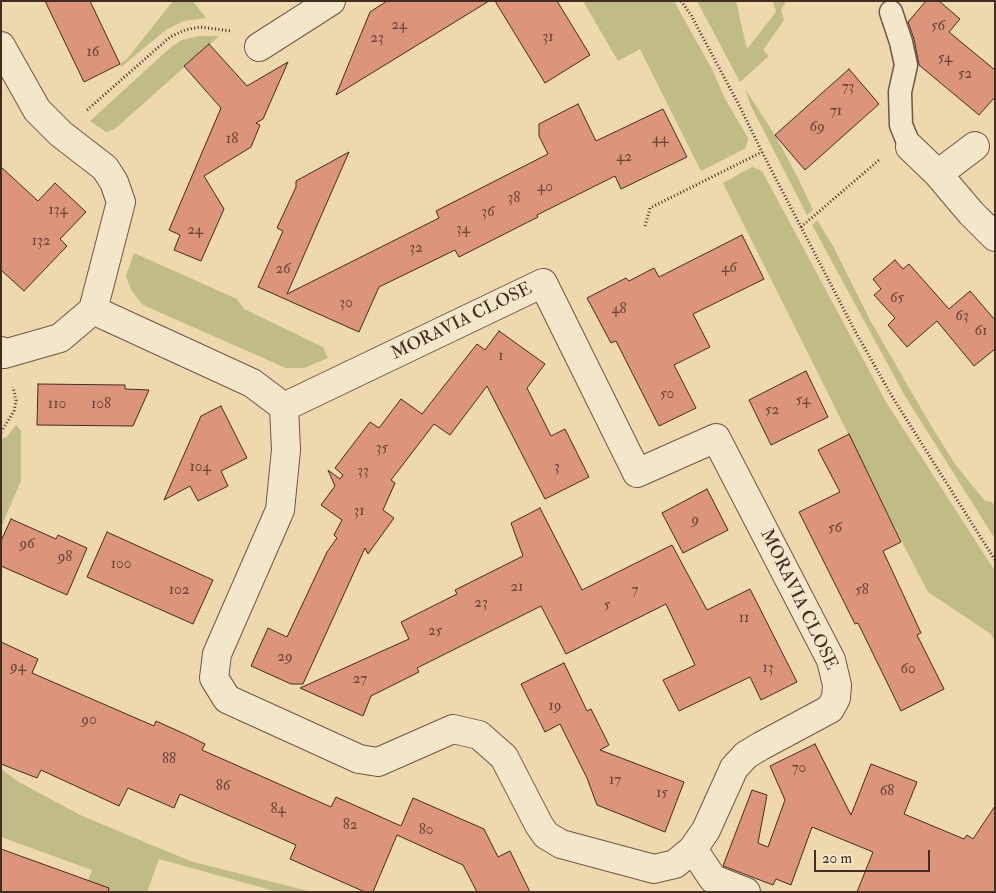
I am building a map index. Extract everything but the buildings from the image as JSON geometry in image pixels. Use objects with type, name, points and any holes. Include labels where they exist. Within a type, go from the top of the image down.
[{"type":"street","points":[[259,47],[331,1]]},
{"type":"street","points":[[1,46],[25,92],[37,110],[61,134],[105,168],[114,182],[121,202],[93,310],[60,338],[3,353]]},
{"type":"street","points":[[908,142],[995,237]]},
{"type":"street","points":[[938,174],[975,146]]},
{"type":"street","name":"MORAVIA CLOSE","points":[[543,283],[637,473],[716,438],[832,660],[837,685],[836,698],[830,708],[746,755],[734,768],[706,830],[693,849],[675,864],[654,869],[561,844],[546,835],[504,757],[479,735],[453,729],[378,762],[359,759],[227,699],[214,678],[217,654],[280,510],[286,450],[284,407],[543,283]]},
{"type":"street","points":[[93,310],[252,383],[284,407]]},
{"type":"street","points":[[693,849],[713,879],[746,892]]},
{"type":"lane","points":[[891,12],[906,65],[900,92],[901,125],[908,142]]},
{"type":"path","points":[[681,1],[691,15],[740,107],[855,331],[893,398],[995,560]]},
{"type":"path","points":[[61,134],[147,56],[170,37],[185,30],[200,27],[226,29],[259,47]]},
{"type":"path","points":[[801,227],[908,142]]},
{"type":"path","points":[[645,226],[650,208],[762,152]]},
{"type":"path","points":[[1,432],[14,411],[16,400],[3,353]]},
{"type":"shaded area","points":[[173,1],[193,1],[206,18],[184,21],[167,29],[121,67],[120,64],[127,59]]},
{"type":"shaded area","points":[[583,1],[674,1],[713,71],[724,97],[748,138],[746,148],[701,171],[640,49],[618,61]]},
{"type":"shaded area","points":[[697,1],[736,1],[747,49],[776,12],[773,2],[786,1],[781,10],[784,20],[763,50],[769,56],[740,82]]},
{"type":"shaded area","points":[[199,36],[219,36],[115,129],[106,132],[90,121],[171,47],[182,40]]},
{"type":"shaded area","points":[[745,89],[775,135],[798,178],[813,210],[807,215],[751,106]]},
{"type":"shaded area","points":[[752,167],[762,171],[886,402],[995,571],[995,642],[991,634],[928,592],[902,542],[723,183]]},
{"type":"shaded area","points":[[817,220],[833,246],[870,320],[930,424],[955,464],[985,501],[992,502],[995,507],[995,539],[905,396],[812,225]]},
{"type":"shaded area","points":[[134,253],[237,299],[244,309],[323,347],[328,358],[304,368],[286,368],[143,305],[131,290],[126,276]]},
{"type":"shaded area","points":[[16,425],[21,431],[21,481],[1,527],[1,441],[4,437],[6,438]]},
{"type":"shaded area","points":[[1,769],[19,782],[80,815],[190,861],[312,892],[278,892],[159,859],[147,892],[84,892],[92,870],[1,837]]}]
